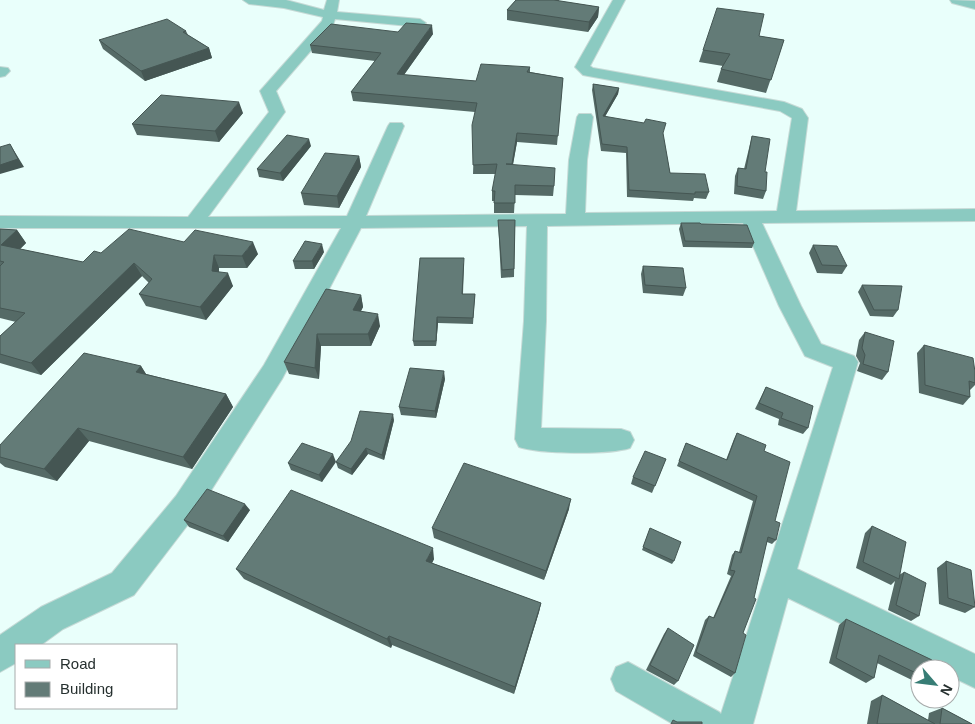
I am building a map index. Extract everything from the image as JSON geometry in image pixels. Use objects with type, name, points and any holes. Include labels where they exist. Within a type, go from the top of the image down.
[{"type":"street","points":[[249,0],[286,4],[304,10],[331,7],[356,19],[420,24]]},
{"type":"street","points":[[619,0],[582,67],[588,72],[784,107],[796,112],[800,118],[800,125],[786,217]]},
{"type":"street","points":[[956,0],[975,4]]},
{"type":"street","points":[[193,223],[277,112],[268,91],[328,22],[331,7]]},
{"type":"street","points":[[576,219],[578,160],[585,117]]},
{"type":"street","points":[[15,644],[52,618],[124,584],[186,506],[273,372],[327,275],[354,222],[396,126]]},
{"type":"street","points":[[0,222],[354,222],[975,215]]},
{"type":"street","points":[[735,724],[846,362],[813,350],[790,306],[750,218]]},
{"type":"street","points":[[537,220],[536,312],[533,362],[527,411],[528,440],[622,440]]},
{"type":"street","points":[[780,577],[975,672]]},
{"type":"street","points":[[0,655],[15,644]]},
{"type":"street","points":[[628,679],[707,724]]},
{"type":"building","points":[[516,0],[554,0],[599,7],[589,22],[507,10]]},
{"type":"building","points":[[717,8],[764,14],[759,36],[784,40],[771,80],[721,69],[730,54],[703,50]]},
{"type":"building","points":[[167,19],[186,31],[183,32],[209,48],[141,71],[99,40]]},
{"type":"building","points":[[406,23],[432,25],[397,74],[476,81],[481,64],[530,67],[527,72],[563,78],[558,136],[517,133],[512,164],[506,164],[555,168],[554,186],[515,185],[515,203],[494,203],[495,191],[492,191],[497,164],[473,165],[472,125],[477,103],[351,92],[381,53],[310,45],[331,24],[398,32]]},
{"type":"building","points":[[593,84],[619,88],[603,116],[644,123],[646,119],[666,123],[663,133],[670,173],[705,174],[709,192],[695,192],[695,194],[629,190],[627,147],[602,144]]},
{"type":"building","points":[[161,95],[239,102],[215,131],[132,124]]},
{"type":"building","points":[[287,135],[309,139],[280,173],[257,169]]},
{"type":"building","points":[[752,136],[770,139],[765,172],[767,172],[766,191],[737,186],[738,168],[746,169]]},
{"type":"building","points":[[10,144],[18,159],[0,165],[0,147]]},
{"type":"building","points":[[325,153],[359,156],[337,196],[301,193]]},
{"type":"building","points":[[498,220],[515,220],[514,269],[502,270]]},
{"type":"building","points":[[681,223],[747,225],[754,243],[685,241]]},
{"type":"building","points":[[0,229],[17,230],[1,245],[83,262],[94,251],[101,253],[129,229],[184,242],[195,230],[253,242],[242,256],[214,255],[212,271],[228,273],[200,307],[139,294],[152,279],[134,263],[31,363],[0,354],[0,336],[25,313],[0,308],[0,266],[4,262],[0,261]]},
{"type":"building","points":[[305,241],[322,244],[312,261],[293,261]]},
{"type":"building","points":[[813,245],[837,246],[847,266],[822,265]]},
{"type":"building","points":[[420,258],[464,258],[462,294],[475,294],[473,318],[437,317],[436,341],[413,341]]},
{"type":"building","points":[[643,266],[683,268],[686,288],[645,285]]},
{"type":"building","points":[[862,285],[902,286],[898,310],[874,310]]},
{"type":"building","points":[[326,289],[361,295],[353,310],[378,314],[368,334],[317,334],[315,368],[284,362]]},
{"type":"building","points":[[865,332],[894,341],[888,372],[863,364],[865,355],[862,348]]},
{"type":"building","points":[[924,345],[973,358],[975,383],[969,381],[970,397],[925,385]]},
{"type":"building","points":[[84,353],[141,366],[136,372],[226,394],[183,457],[78,428],[44,469],[0,457],[0,445]]},
{"type":"building","points":[[410,368],[444,371],[435,411],[399,407]]},
{"type":"building","points":[[766,387],[813,406],[808,428],[781,418],[783,413],[759,403]]},
{"type":"building","points":[[360,411],[393,414],[382,455],[366,448],[351,469],[336,462],[351,441]]},
{"type":"building","points":[[737,433],[766,445],[764,451],[790,462],[775,521],[780,523],[776,540],[768,537],[754,598],[756,599],[743,633],[746,635],[735,673],[696,652],[709,616],[714,618],[735,571],[730,570],[735,551],[741,553],[757,496],[679,461],[686,443],[727,460]]},
{"type":"building","points":[[302,443],[333,454],[319,475],[288,463]]},
{"type":"building","points":[[645,451],[666,459],[655,486],[633,477]]},
{"type":"building","points":[[464,463],[571,499],[546,571],[432,528]]},
{"type":"building","points":[[207,489],[245,504],[223,536],[184,520]]},
{"type":"building","points":[[291,490],[433,548],[426,561],[541,603],[515,687],[389,636],[387,639],[236,569]]},
{"type":"building","points":[[872,526],[906,542],[899,579],[863,562]]},
{"type":"building","points":[[650,528],[681,542],[674,561],[643,547]]},
{"type":"building","points":[[946,561],[971,570],[975,607],[948,598]]},
{"type":"building","points":[[904,572],[926,583],[919,616],[896,605]]},
{"type":"building","points":[[846,619],[930,659],[910,659],[910,670],[879,655],[874,678],[836,658]]},
{"type":"building","points":[[668,628],[694,645],[678,681],[650,665]]},
{"type":"building","points":[[882,695],[935,724],[877,724]]},
{"type":"building","points":[[942,709],[944,709],[972,724],[940,724]]},
{"type":"building","points":[[673,720],[677,722],[702,722],[702,724],[671,724]]}]
